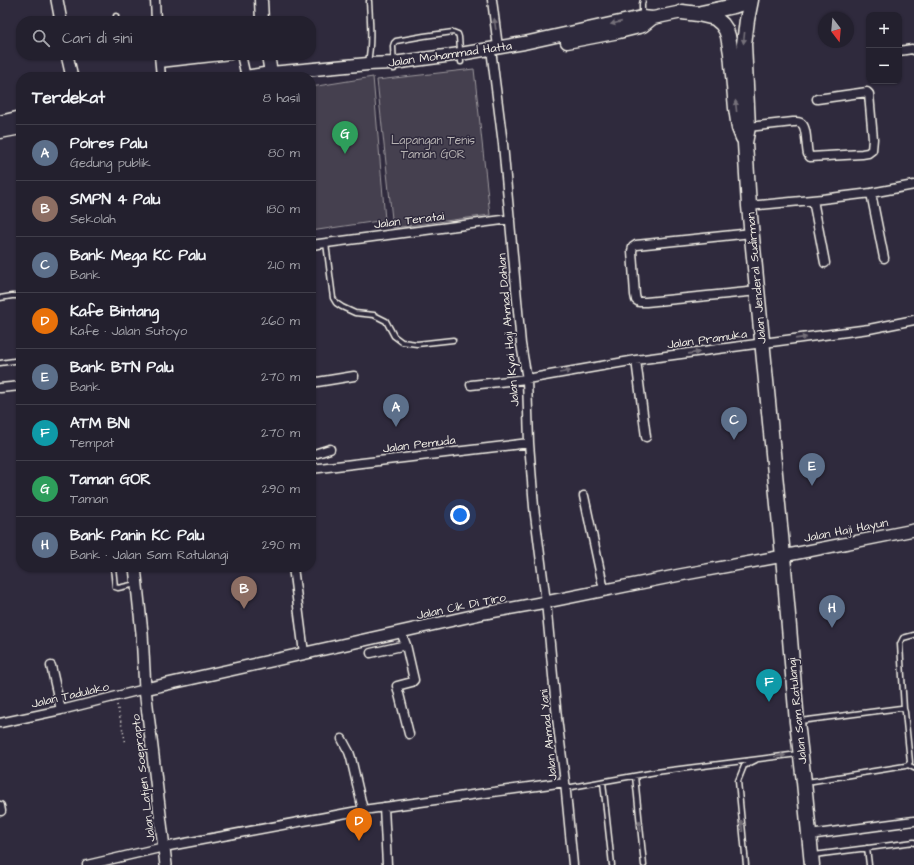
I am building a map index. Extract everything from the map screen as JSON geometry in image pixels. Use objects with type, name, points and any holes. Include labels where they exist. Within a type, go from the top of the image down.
[{"type":"highway","points":[[682,12],[718,0]]},
{"type":"highway","points":[[698,14],[734,6],[751,0]]},
{"type":"highway","name":"Jalan Jenderal Sudirman","points":[[751,0],[744,44],[748,127],[745,143],[749,206],[783,556]]},
{"type":"highway","name":"Jalan Mohammad Hatta","points":[[682,12],[714,18],[722,24],[728,36],[739,128],[745,143]]},
{"type":"highway","name":"Jalan Sam Ratulangi","points":[[783,556],[797,722],[811,860]]},
{"type":"main road","points":[[261,0],[262,16]]},
{"type":"main road","name":"Jalan Mohammad Hatta","points":[[290,72],[394,66],[461,58],[682,12]]},
{"type":"main road","points":[[269,60],[271,72]]},
{"type":"main road","name":"Jalan Mohammad Hatta","points":[[316,77],[367,68]]},
{"type":"main road","points":[[0,122],[16,119]]},
{"type":"main road","points":[[0,132],[16,129]]},
{"type":"street","points":[[57,0],[60,16]]},
{"type":"street","points":[[155,0],[156,16]]},
{"type":"street","name":"Jalan Kyai Haji Ahmad Dahlan","points":[[492,0],[495,52],[521,344],[527,379],[529,443],[534,507],[546,602]]},
{"type":"street","points":[[902,51],[914,50]]},
{"type":"street","points":[[68,60],[71,72]]},
{"type":"street","points":[[159,60],[160,72]]},
{"type":"street","points":[[242,60],[244,72]]},
{"type":"street","points":[[748,127],[793,122],[802,123],[808,154],[810,157],[862,154],[868,153],[872,150],[873,139],[869,94],[867,92],[817,99]]},
{"type":"street","points":[[749,206],[813,200],[914,185]]},
{"type":"street","points":[[871,192],[884,258]]},
{"type":"street","points":[[813,200],[825,263]]},
{"type":"street","name":"Jalan Teratai","points":[[316,244],[510,220]]},
{"type":"street","points":[[752,233],[636,245],[633,247],[632,251],[635,295],[636,300],[639,302],[646,302],[758,291]]},
{"type":"street","name":"Jalan Pramuka","points":[[470,385],[527,379],[636,360],[869,329],[914,320]]},
{"type":"street","points":[[636,360],[646,437]]},
{"type":"street","points":[[316,382],[354,376]]},
{"type":"street","points":[[0,388],[16,386]]},
{"type":"street","name":"Jalan Pemuda","points":[[316,468],[529,443]]},
{"type":"street","points":[[316,453],[330,449]]},
{"type":"street","points":[[584,496],[604,590]]},
{"type":"street","name":"Jalan Haji Hayun","points":[[783,556],[914,530]]},
{"type":"street","name":"Jalan Cik Di Tiro","points":[[145,689],[485,613],[783,556]]},
{"type":"street","name":"Jalan Latjen Soeprapto","points":[[136,572],[142,633],[145,689],[166,865]]},
{"type":"street","points":[[294,572],[304,653]]},
{"type":"street","name":"Jalan Ahmad Yani","points":[[546,602],[573,865]]},
{"type":"street","points":[[401,632],[406,645],[414,680],[412,682],[397,686],[409,734]]},
{"type":"street","points":[[371,653],[406,645]]},
{"type":"street","points":[[51,666],[61,710]]},
{"type":"street","name":"Jalan Tadulako","points":[[0,723],[61,710],[145,689]]},
{"type":"street","points":[[342,739],[351,758],[362,810]]},
{"type":"street","points":[[87,865],[164,847],[362,810],[565,785]]},
{"type":"street","points":[[384,807],[387,865]]},
{"type":"street","points":[[809,835],[914,821]]},
{"type":"lane","points":[[643,0],[642,4],[646,20]]},
{"type":"lane","points":[[367,68],[370,44],[369,1]]},
{"type":"lane","points":[[394,66],[393,46],[396,41],[453,32],[458,34],[461,58]]},
{"type":"lane","points":[[326,243],[333,298],[336,303],[355,313],[374,315],[386,321],[394,336],[402,342],[417,344],[454,340]]},
{"type":"lane","points":[[0,298],[16,296]]},
{"type":"lane","points":[[0,363],[16,361]]},
{"type":"lane","points":[[114,572],[115,587],[118,588],[137,584]]},
{"type":"lane","points":[[908,765],[910,762],[904,709],[900,644],[903,638],[914,635]]},
{"type":"lane","points":[[797,722],[901,708],[904,709]]},
{"type":"lane","points":[[565,785],[603,782],[656,772],[801,754]]},
{"type":"lane","points":[[746,865],[738,781],[744,766],[759,759]]},
{"type":"lane","points":[[804,782],[908,765],[914,768]]},
{"type":"lane","points":[[635,776],[644,865]]},
{"type":"lane","points":[[603,782],[612,865]]},
{"type":"lane","points":[[811,860],[867,848],[914,843]]},
{"type":"lane","points":[[867,848],[869,865]]},
{"type":"path","points":[[115,697],[126,744]]},
{"type":"green space","name":"Lapangan Tenis Taman GOR","points":[[474,69],[490,215],[393,228],[377,80]]},
{"type":"green space","points":[[373,77],[385,220],[316,230],[316,86]]},
{"type":"place","name":"Taman GOR","points":[[345,154]]},
{"type":"place","name":"Polres Palu","points":[[396,427]]},
{"type":"place","name":"Bank Mega KC Palu","points":[[734,440]]},
{"type":"place","name":"Bank BTN Palu","points":[[812,486]]},
{"type":"place","name":"SMPN 4 Palu","points":[[244,609]]},
{"type":"place","name":"Bank Panin KC Palu","points":[[832,628]]},
{"type":"place","name":"ATM BNI","points":[[769,702]]},
{"type":"place","name":"Kafe Bintang","points":[[359,841]]}]
